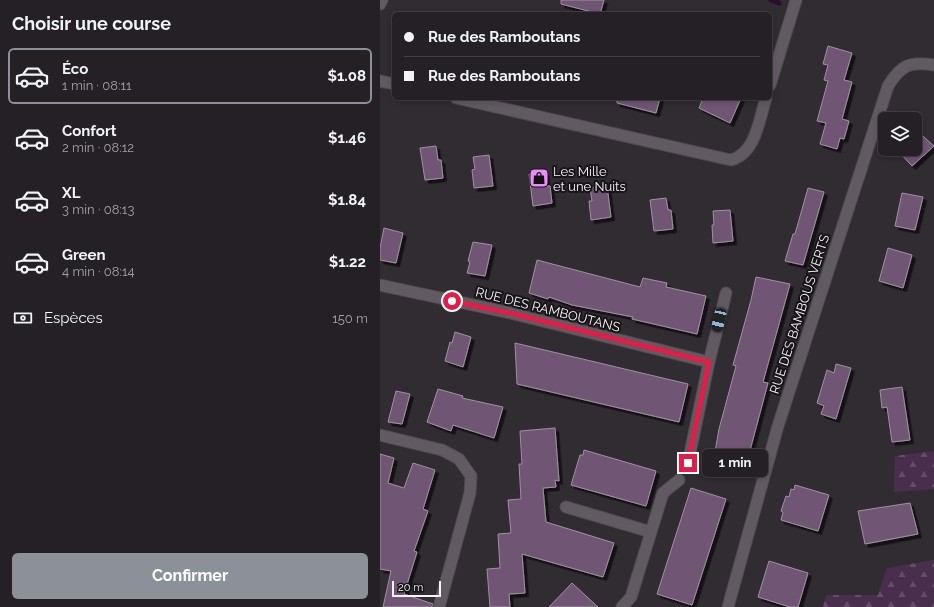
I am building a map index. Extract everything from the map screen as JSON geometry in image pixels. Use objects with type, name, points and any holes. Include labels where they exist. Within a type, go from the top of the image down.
[{"type":"street","points":[[380,4],[382,0]]},
{"type":"street","points":[[772,78],[796,0]]},
{"type":"street","name":"RUE DES BAMBOUS VERTS","points":[[728,607],[778,426],[888,86],[897,73],[908,65],[920,62],[934,65]]},
{"type":"street","points":[[380,81],[392,84]]},
{"type":"street","points":[[465,100],[731,160],[745,153],[751,145],[765,100]]},
{"type":"street","name":"RUE DES RAMBOUTANS","points":[[380,285],[510,313],[709,362]]},
{"type":"street","points":[[688,463],[709,362],[726,293]]},
{"type":"street","points":[[380,435],[442,450],[459,459],[471,476],[470,493],[439,607]]},
{"type":"street","points":[[622,607],[631,597],[663,493],[679,480]]},
{"type":"street","points":[[566,507],[651,532]]},
{"type":"green space","points":[[934,451],[934,489],[894,492],[895,456]]},
{"type":"green space","points":[[934,560],[934,607],[823,607],[826,595],[878,595],[887,568]]},
{"type":"building","points":[[561,0],[604,0],[601,12],[592,12],[561,4]]},
{"type":"building","points":[[828,46],[852,53],[844,80],[852,82],[842,119],[849,121],[844,139],[840,138],[837,149],[820,144],[826,123],[817,121],[828,81],[824,80],[828,65],[823,64]]},
{"type":"building","points":[[617,100],[659,100],[656,113],[617,103]]},
{"type":"building","points":[[702,100],[740,100],[730,123],[699,108]]},
{"type":"building","points":[[922,135],[934,146],[912,166],[903,156],[922,156]]},
{"type":"building","points":[[436,146],[438,160],[441,160],[443,178],[425,180],[420,148]]},
{"type":"building","points":[[489,155],[493,186],[474,188],[472,170],[475,169],[473,157]]},
{"type":"building","points":[[545,172],[547,186],[550,186],[552,203],[533,206],[529,174]]},
{"type":"building","points":[[607,186],[611,217],[591,220],[589,201],[592,201],[590,188]]},
{"type":"building","points":[[808,188],[824,192],[803,265],[785,261],[793,234],[795,234]]},
{"type":"building","points":[[902,193],[923,197],[915,230],[895,226]]},
{"type":"building","points":[[666,198],[668,210],[671,210],[673,229],[654,231],[650,200]]},
{"type":"building","points":[[730,210],[733,241],[713,243],[713,211]]},
{"type":"building","points":[[384,228],[403,233],[396,263],[380,260],[380,248]]},
{"type":"building","points":[[473,242],[492,245],[485,276],[467,273],[470,262],[468,261]]},
{"type":"building","points":[[888,248],[912,255],[903,288],[879,281]]},
{"type":"building","points":[[537,260],[640,287],[643,278],[667,283],[666,287],[706,296],[697,334],[632,319],[633,317],[572,305],[549,297],[548,299],[529,293]]},
{"type":"building","points":[[756,277],[790,284],[763,382],[768,383],[745,469],[713,463],[719,429],[736,366],[733,365]]},
{"type":"building","points":[[455,332],[471,337],[463,367],[445,361],[450,342],[452,343]]},
{"type":"building","points":[[515,343],[688,384],[679,422],[517,384]]},
{"type":"building","points":[[836,364],[851,368],[836,419],[821,414],[824,406],[817,403],[827,370],[834,373]]},
{"type":"building","points":[[902,387],[910,440],[892,442],[887,407],[882,408],[880,390]]},
{"type":"building","points":[[438,389],[463,396],[462,398],[503,407],[494,438],[453,425],[451,431],[427,422]]},
{"type":"building","points":[[396,391],[410,394],[402,424],[388,422]]},
{"type":"building","points":[[555,428],[559,481],[555,480],[556,487],[543,488],[546,522],[614,543],[603,577],[522,554],[525,593],[509,594],[510,607],[490,607],[487,569],[500,568],[498,534],[511,533],[508,500],[521,499],[519,464],[522,464],[520,431]]},
{"type":"building","points":[[584,450],[656,471],[646,506],[571,485],[580,455],[583,455]]},
{"type":"building","points":[[380,454],[394,458],[388,483],[404,488],[413,463],[435,470],[423,509],[428,511],[414,551],[417,552],[404,594],[433,604],[432,607],[383,607],[391,571],[380,569]]},
{"type":"building","points":[[795,485],[829,495],[818,531],[781,520],[783,512],[781,511],[786,496],[789,497],[791,489],[794,490]]},
{"type":"building","points":[[691,488],[726,499],[692,605],[657,594]]},
{"type":"building","points":[[910,503],[918,534],[865,544],[858,511]]},
{"type":"building","points":[[769,561],[808,573],[798,607],[790,607],[758,597]]},
{"type":"building","points":[[572,583],[598,607],[549,607]]},
{"type":"waterway","points":[[771,0],[779,3]]},
{"type":"place","name":"Les Mille et une Nuits","points":[[539,178]]},
{"type":"route","points":[[452,301],[510,313],[709,362],[688,463]]}]
